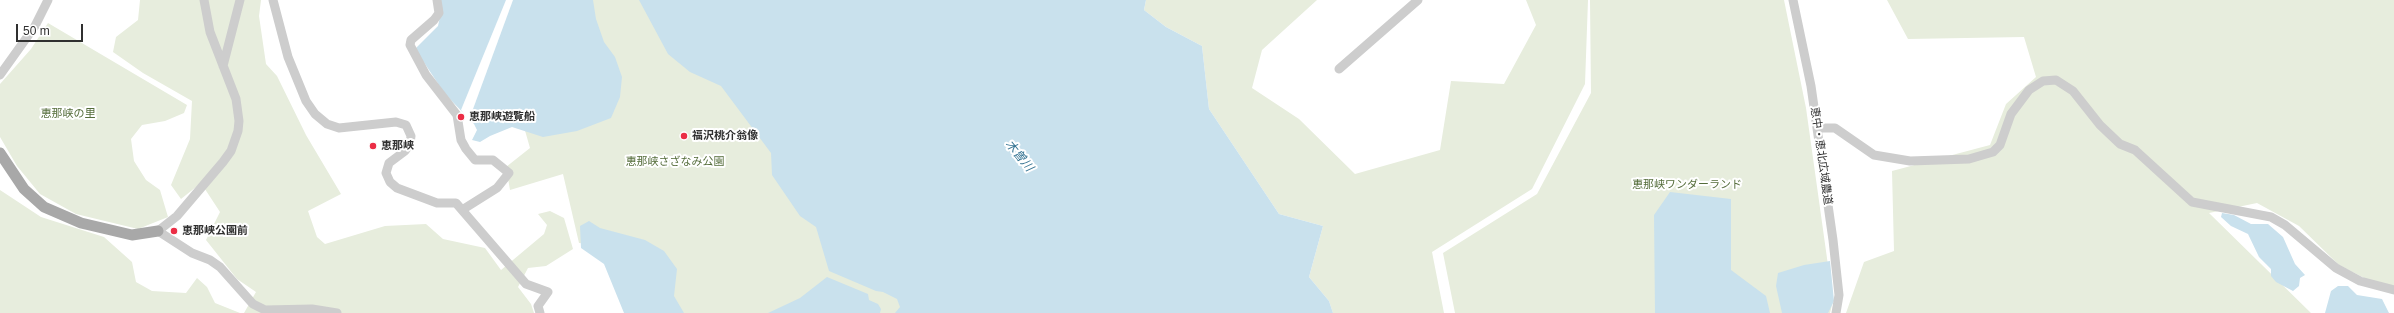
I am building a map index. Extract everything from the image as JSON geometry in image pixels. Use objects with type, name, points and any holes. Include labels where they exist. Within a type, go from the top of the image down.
[{"type":"main road","points":[[0,153],[24,189],[44,207],[81,223],[132,235],[158,232]]},
{"type":"street","points":[[0,75],[35,26],[48,0]]},
{"type":"street","points":[[204,0],[210,32],[236,99],[238,110],[238,131],[231,151],[181,212],[158,232],[220,267],[253,304],[265,310],[312,308],[337,313]]},
{"type":"street","points":[[223,66],[240,0]]},
{"type":"street","points":[[273,0],[288,57],[306,101],[315,114],[327,124],[339,128],[396,122],[406,126],[411,136],[410,144],[389,163],[386,173],[390,182],[397,188],[437,203],[456,203],[526,284],[548,292],[538,306],[540,313]]},
{"type":"street","points":[[437,0],[439,12],[434,20],[411,40],[410,45],[426,75],[457,116],[461,140],[466,149],[475,160],[493,160],[509,173],[497,188],[462,210]]},
{"type":"street","points":[[1338,69],[1418,0]]},
{"type":"street","name":"恵中・恵北広域農道","points":[[1793,0],[1811,86],[1837,270],[1839,295],[1836,313]]},
{"type":"street","points":[[1816,128],[1835,128],[1874,155],[1910,161],[1969,159],[1993,152],[2000,145],[2011,114],[2029,90],[2043,81],[2056,80],[2073,91],[2100,125],[2120,144],[2135,150],[2192,202],[2271,217],[2285,225],[2336,268],[2360,281],[2394,290]]},
{"type":"green space","points":[[140,0],[261,0],[259,16],[266,64],[277,76],[306,135],[341,194],[308,211],[317,237],[325,244],[385,226],[426,224],[443,239],[485,248],[501,270],[544,234],[547,225],[538,214],[550,211],[564,218],[573,249],[546,266],[528,268],[518,287],[531,304],[534,313],[244,313],[256,292],[237,279],[206,240],[220,212],[201,183],[181,199],[171,185],[190,139],[192,101],[143,73],[113,52],[116,37],[138,20]]},
{"type":"green space","name":"恵那峡さざなみ公園","points":[[583,0],[653,0],[730,73],[922,301],[910,313],[673,313],[638,248],[579,243],[563,174],[510,190],[506,167],[530,148],[524,127]]},
{"type":"green space","points":[[1146,0],[1317,0],[1262,50],[1252,88],[1299,119],[1355,174],[1440,150],[1451,81],[1504,84],[1536,25],[1526,0],[1588,0],[1585,84],[1532,189],[1432,252],[1444,313],[1333,313],[1329,301],[1309,277],[1323,226],[1279,214],[1209,109],[1202,46],[1166,27],[1144,10]]},
{"type":"green space","name":"恵那峡ワンダーランド","points":[[1590,0],[1784,0],[1806,108],[1833,301],[1830,313],[1455,313],[1443,253],[1537,194],[1591,93]]},
{"type":"green space","points":[[1887,0],[2394,0],[2394,286],[2378,285],[2339,265],[2299,226],[2257,203],[2209,213],[2311,313],[1846,313],[1864,262],[1894,251],[1892,171],[1990,145],[2006,104],[2036,77],[2024,37],[1908,39]]},
{"type":"green space","name":"恵那峡の里","points":[[48,23],[187,105],[184,113],[165,121],[142,125],[131,139],[134,161],[146,180],[160,190],[168,217],[138,229],[76,214],[40,194],[17,166],[0,137],[0,84],[31,49]]},
{"type":"green space","points":[[0,190],[41,217],[104,237],[132,262],[136,282],[152,291],[186,293],[197,278],[207,287],[215,303],[240,313],[0,313]]},
{"type":"water","points":[[438,0],[593,0],[596,19],[604,42],[615,57],[622,77],[620,97],[611,118],[577,131],[543,137],[512,127],[480,142],[472,140],[477,130],[474,124],[445,94],[415,49],[438,26],[441,12]]},
{"type":"water","name":"木曽川","points":[[639,0],[1146,0],[1144,10],[1166,27],[1202,46],[1209,109],[1279,214],[1323,226],[1309,277],[1329,301],[1333,313],[895,313],[900,307],[897,299],[829,271],[816,227],[800,216],[772,175],[771,153],[721,86],[690,72],[668,54]]},
{"type":"water","points":[[1670,192],[1731,199],[1731,270],[1766,296],[1770,313],[1655,313],[1654,215]]},
{"type":"water","points":[[2222,213],[2234,215],[2251,224],[2268,224],[2283,237],[2295,264],[2305,275],[2300,278],[2299,286],[2293,291],[2276,282],[2271,276],[2271,269],[2259,257],[2248,234],[2231,226],[2221,217]]},
{"type":"water","points":[[589,221],[600,228],[645,240],[664,251],[677,269],[674,296],[684,313],[624,313],[604,264],[581,248],[580,226]]},
{"type":"water","points":[[1830,261],[1834,301],[1828,313],[1782,313],[1776,286],[1778,273],[1804,265]]},
{"type":"water","points":[[827,277],[868,294],[869,300],[878,304],[881,309],[880,313],[768,313],[800,298]]},
{"type":"water","points":[[2338,286],[2348,286],[2357,295],[2382,299],[2389,313],[2325,313],[2331,291]]},
{"type":"pier","points":[[506,0],[513,0],[469,120],[461,110]]},
{"type":"place","name":"恵那峡遊覧船","points":[[461,117]]},
{"type":"place","name":"福沢桃介翁像","points":[[684,136]]},
{"type":"place","name":"恵那峡","points":[[373,146]]},
{"type":"place","name":"恵那峡公園前","points":[[174,231]]}]
